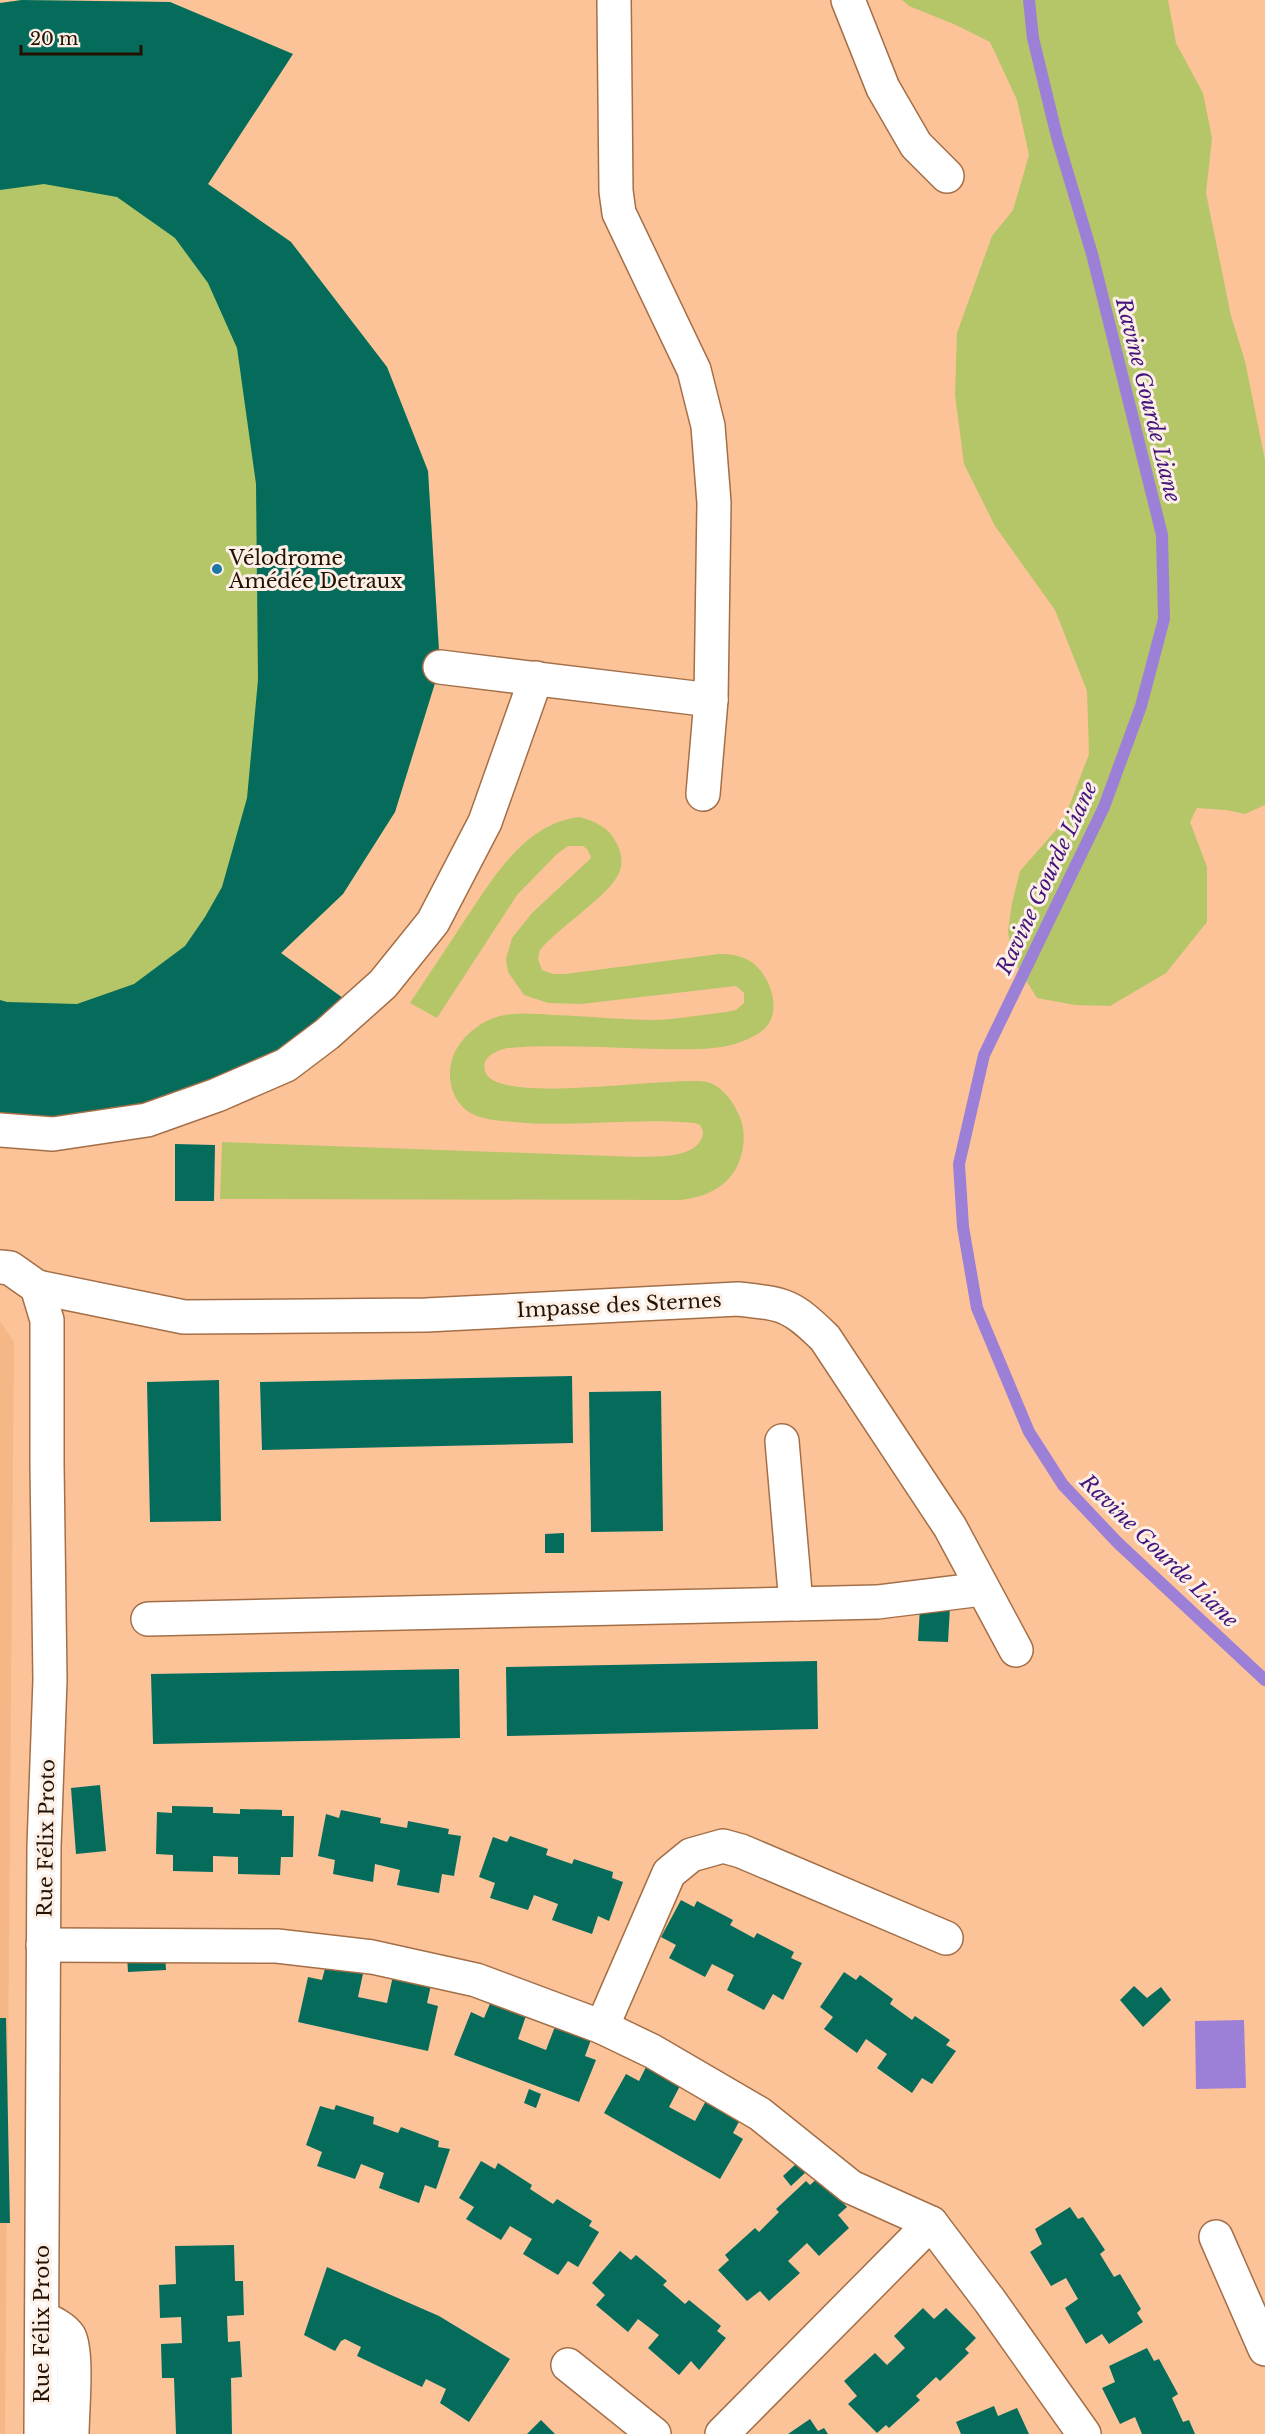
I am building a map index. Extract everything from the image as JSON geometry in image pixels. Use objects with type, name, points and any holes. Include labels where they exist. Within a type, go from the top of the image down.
[{"type":"street","points":[[614,0],[616,191],[620,213],[694,370],[708,426],[714,503],[711,700],[703,794]]},
{"type":"street","points":[[848,0],[883,88],[916,145],[946,177]]},
{"type":"street","points":[[440,667],[711,700]]},
{"type":"street","points":[[0,1130],[53,1134],[147,1120],[216,1095],[286,1065],[327,1034],[383,984],[433,922],[485,822],[536,678]]},
{"type":"street","points":[[0,1267],[10,1268],[37,1287]]},
{"type":"street","name":"Impasse des Sternes","points":[[37,1287],[184,1317],[426,1315],[738,1299],[778,1303],[800,1313],[825,1338],[950,1527],[1016,1650]]},
{"type":"street","name":"Rue Félix Proto","points":[[37,1287],[47,1320],[50,1680],[44,1946],[41,2434]]},
{"type":"street","points":[[782,1441],[796,1604]]},
{"type":"street","points":[[148,1619],[877,1602],[982,1589]]},
{"type":"street","points":[[602,2027],[669,1873],[691,1855],[723,1846],[741,1851],[946,1938]]},
{"type":"street","points":[[44,1946],[277,1946],[372,1957],[476,1980],[602,2027],[652,2051],[760,2114],[851,2187],[931,2223],[990,2301],[1084,2434]]},
{"type":"street","points":[[722,2434],[931,2223]]},
{"type":"street","points":[[1216,2237],[1265,2349]]},
{"type":"street","points":[[42,2318],[68,2335],[73,2349],[72,2434]]},
{"type":"street","points":[[568,2365],[654,2434]]},
{"type":"shaded area","points":[[0,1321],[14,1342],[5,2434],[0,2434]]},
{"type":"shaded area","points":[[1244,2020],[1246,2088],[1196,2089],[1195,2021]]},
{"type":"green space","name":"Vélodrome Amédée Detraux","points":[[22,0],[170,2],[293,54],[208,184],[291,242],[387,367],[428,471],[440,667],[395,812],[343,894],[281,953],[347,1001],[0,1113],[0,3]]},
{"type":"green space","points":[[902,0],[1168,0],[1176,43],[1203,93],[1212,138],[1206,193],[1231,316],[1245,361],[1265,460],[1265,805],[1245,814],[1197,808],[1190,822],[1207,867],[1207,922],[1166,973],[1110,1006],[1075,1005],[1037,998],[1012,958],[1008,931],[1020,871],[1063,822],[1089,754],[1087,691],[1055,610],[995,526],[964,464],[955,395],[957,333],[992,236],[1013,210],[1029,155],[1017,100],[990,42],[909,6]]},
{"type":"green space","points":[[579,817],[600,825],[609,832],[618,846],[622,861],[621,869],[614,882],[595,901],[540,950],[538,959],[542,970],[553,974],[565,974],[719,954],[735,955],[757,966],[768,982],[773,1000],[771,1018],[767,1026],[757,1035],[726,1046],[707,1049],[564,1046],[507,1048],[487,1058],[485,1071],[496,1082],[519,1087],[586,1087],[688,1081],[712,1084],[730,1099],[742,1125],[744,1138],[741,1156],[735,1171],[729,1178],[708,1193],[681,1200],[220,1199],[222,1142],[638,1157],[667,1156],[695,1147],[701,1140],[703,1131],[700,1125],[695,1123],[649,1121],[536,1124],[495,1120],[477,1116],[468,1111],[455,1096],[450,1067],[457,1048],[476,1028],[500,1016],[527,1014],[654,1020],[726,1012],[736,1010],[744,1003],[744,993],[736,986],[581,1004],[548,1003],[524,995],[508,972],[506,959],[512,938],[532,913],[589,860],[591,857],[583,846],[568,846],[557,854],[517,895],[437,1018],[410,1003],[509,858],[541,831],[559,822]]},
{"type":"building","points":[[22,0],[170,2],[293,54],[208,184],[291,242],[387,367],[428,471],[440,667],[395,812],[343,894],[281,953],[347,1001],[317,1027],[233,1080],[134,1112],[47,1118],[0,1113],[0,1000],[77,1004],[134,984],[185,946],[222,887],[247,798],[258,680],[256,484],[237,348],[208,283],[175,238],[117,197],[44,184],[0,190],[0,3]]},
{"type":"building","points":[[175,1144],[215,1145],[214,1201],[175,1201]]},
{"type":"building","points":[[572,1376],[573,1443],[262,1450],[260,1382]]},
{"type":"building","points":[[219,1380],[221,1521],[150,1522],[147,1382]]},
{"type":"building","points":[[661,1391],[663,1531],[591,1532],[589,1392]]},
{"type":"building","points":[[564,1533],[564,1553],[545,1553],[545,1534]]},
{"type":"building","points":[[920,1607],[950,1608],[948,1642],[918,1641]]},
{"type":"building","points":[[817,1661],[818,1729],[507,1736],[506,1667]]},
{"type":"building","points":[[459,1669],[460,1738],[153,1744],[151,1674]]},
{"type":"building","points":[[100,1785],[106,1851],[76,1854],[71,1788]]},
{"type":"building","points":[[172,1806],[213,1807],[213,1813],[240,1814],[240,1809],[282,1810],[282,1816],[294,1816],[293,1857],[281,1857],[280,1875],[238,1874],[238,1857],[213,1856],[213,1872],[173,1871],[173,1855],[156,1854],[157,1812],[172,1813]]},
{"type":"building","points":[[341,1810],[381,1818],[380,1823],[407,1828],[408,1821],[449,1829],[448,1834],[461,1836],[454,1876],[442,1874],[439,1893],[397,1885],[400,1870],[375,1864],[373,1882],[333,1874],[335,1860],[318,1856],[326,1814],[339,1818]]},
{"type":"building","points":[[510,1836],[548,1849],[546,1855],[572,1864],[574,1859],[613,1872],[612,1878],[623,1882],[609,1921],[598,1916],[592,1934],[552,1920],[558,1904],[534,1895],[528,1910],[490,1898],[495,1883],[479,1877],[493,1837],[507,1842]]},
{"type":"building","points":[[681,1900],[694,1907],[697,1901],[733,1920],[730,1925],[754,1938],[757,1933],[794,1952],[791,1958],[802,1963],[783,2000],[773,1994],[764,2010],[727,1990],[734,1975],[712,1964],[705,1977],[669,1958],[676,1945],[661,1937]]},
{"type":"building","points":[[165,1954],[166,1970],[128,1972],[127,1956]]},
{"type":"building","points":[[327,1961],[364,1969],[358,1997],[387,2003],[393,1976],[431,1985],[427,2003],[438,2006],[428,2051],[298,2022],[308,1977],[322,1980]]},
{"type":"building","points":[[844,1972],[856,1980],[860,1975],[893,1999],[890,2004],[912,2020],[915,2016],[950,2040],[946,2045],[956,2051],[932,2084],[922,2078],[912,2093],[877,2068],[887,2054],[866,2039],[857,2053],[824,2029],[833,2017],[820,2007]]},
{"type":"building","points":[[1134,1986],[1147,1998],[1161,1987],[1171,2000],[1143,2027],[1120,2000]]},
{"type":"building","points":[[492,1999],[527,2013],[518,2039],[546,2050],[556,2024],[592,2037],[585,2056],[596,2060],[579,2102],[454,2055],[471,2012],[484,2018]]},
{"type":"building","points":[[0,2018],[6,2018],[10,2223],[0,2223]]},
{"type":"building","points":[[648,2063],[682,2082],[669,2107],[695,2121],[708,2097],[742,2116],[733,2133],[743,2139],[720,2179],[604,2113],[626,2074],[639,2081]]},
{"type":"building","points":[[529,2089],[541,2094],[536,2108],[524,2103]]},
{"type":"building","points":[[336,2105],[374,2117],[373,2124],[398,2133],[401,2127],[439,2141],[438,2147],[450,2149],[436,2189],[425,2185],[419,2203],[379,2188],[384,2173],[361,2164],[355,2179],[317,2166],[322,2152],[306,2145],[320,2106],[334,2110]]},
{"type":"building","points":[[481,2161],[495,2169],[498,2163],[532,2185],[530,2189],[553,2204],[557,2199],[592,2221],[589,2226],[599,2232],[578,2267],[568,2261],[558,2275],[523,2254],[532,2239],[510,2226],[501,2240],[466,2219],[474,2207],[459,2198]]},
{"type":"building","points":[[797,2163],[806,2172],[791,2186],[783,2176]]},
{"type":"building","points":[[819,2177],[847,2207],[838,2215],[849,2228],[819,2256],[807,2243],[788,2261],[800,2273],[769,2301],[760,2291],[747,2301],[718,2270],[729,2260],[725,2255],[755,2228],[759,2232],[779,2212],[776,2209],[806,2181],[810,2185]]},
{"type":"building","points":[[1070,2207],[1078,2219],[1083,2217],[1105,2250],[1100,2254],[1114,2277],[1120,2274],[1141,2309],[1137,2313],[1143,2322],[1109,2344],[1102,2334],[1086,2344],[1065,2308],[1078,2299],[1066,2278],[1051,2286],[1030,2252],[1042,2244],[1035,2229]]},
{"type":"building","points":[[234,2245],[235,2281],[243,2281],[244,2315],[227,2316],[228,2342],[240,2341],[242,2377],[231,2378],[232,2434],[176,2434],[174,2378],[162,2378],[161,2344],[182,2343],[181,2317],[160,2318],[159,2285],[176,2284],[175,2246]]},
{"type":"building","points":[[620,2251],[631,2260],[636,2255],[667,2281],[663,2285],[685,2304],[689,2300],[721,2326],[717,2331],[726,2338],[699,2370],[691,2361],[679,2375],[648,2348],[659,2335],[638,2319],[628,2332],[596,2305],[605,2295],[592,2283]]},
{"type":"building","points":[[327,2267],[439,2316],[510,2359],[469,2422],[440,2403],[446,2389],[426,2379],[422,2387],[357,2356],[361,2347],[345,2339],[335,2351],[304,2335]]},
{"type":"building","points":[[923,2308],[934,2319],[946,2308],[976,2338],[965,2349],[969,2353],[940,2381],[936,2377],[916,2396],[920,2400],[889,2428],[886,2425],[877,2433],[848,2404],[857,2396],[844,2381],[875,2353],[887,2365],[905,2348],[894,2336]]},
{"type":"building","points":[[1147,2348],[1154,2361],[1159,2359],[1178,2394],[1172,2398],[1183,2422],[1189,2420],[1195,2434],[1142,2434],[1135,2417],[1120,2424],[1102,2388],[1115,2382],[1109,2366]]},
{"type":"building","points":[[994,2406],[998,2416],[1017,2408],[1029,2434],[961,2434],[956,2422]]},
{"type":"building","points":[[810,2419],[818,2431],[824,2428],[828,2434],[788,2434]]},
{"type":"building","points":[[541,2420],[555,2434],[527,2434]]},
{"type":"waterway","name":"Ravine Gourde Liane","points":[[1029,0],[1033,38],[1057,137],[1092,254],[1162,535],[1164,619],[1141,706],[1104,807],[984,1055],[959,1164],[963,1227],[977,1308],[1029,1432],[1063,1485],[1118,1543],[1265,1680]]},
{"type":"place","name":"Vélodrome Amédée Detraux","points":[[217,569]]}]
